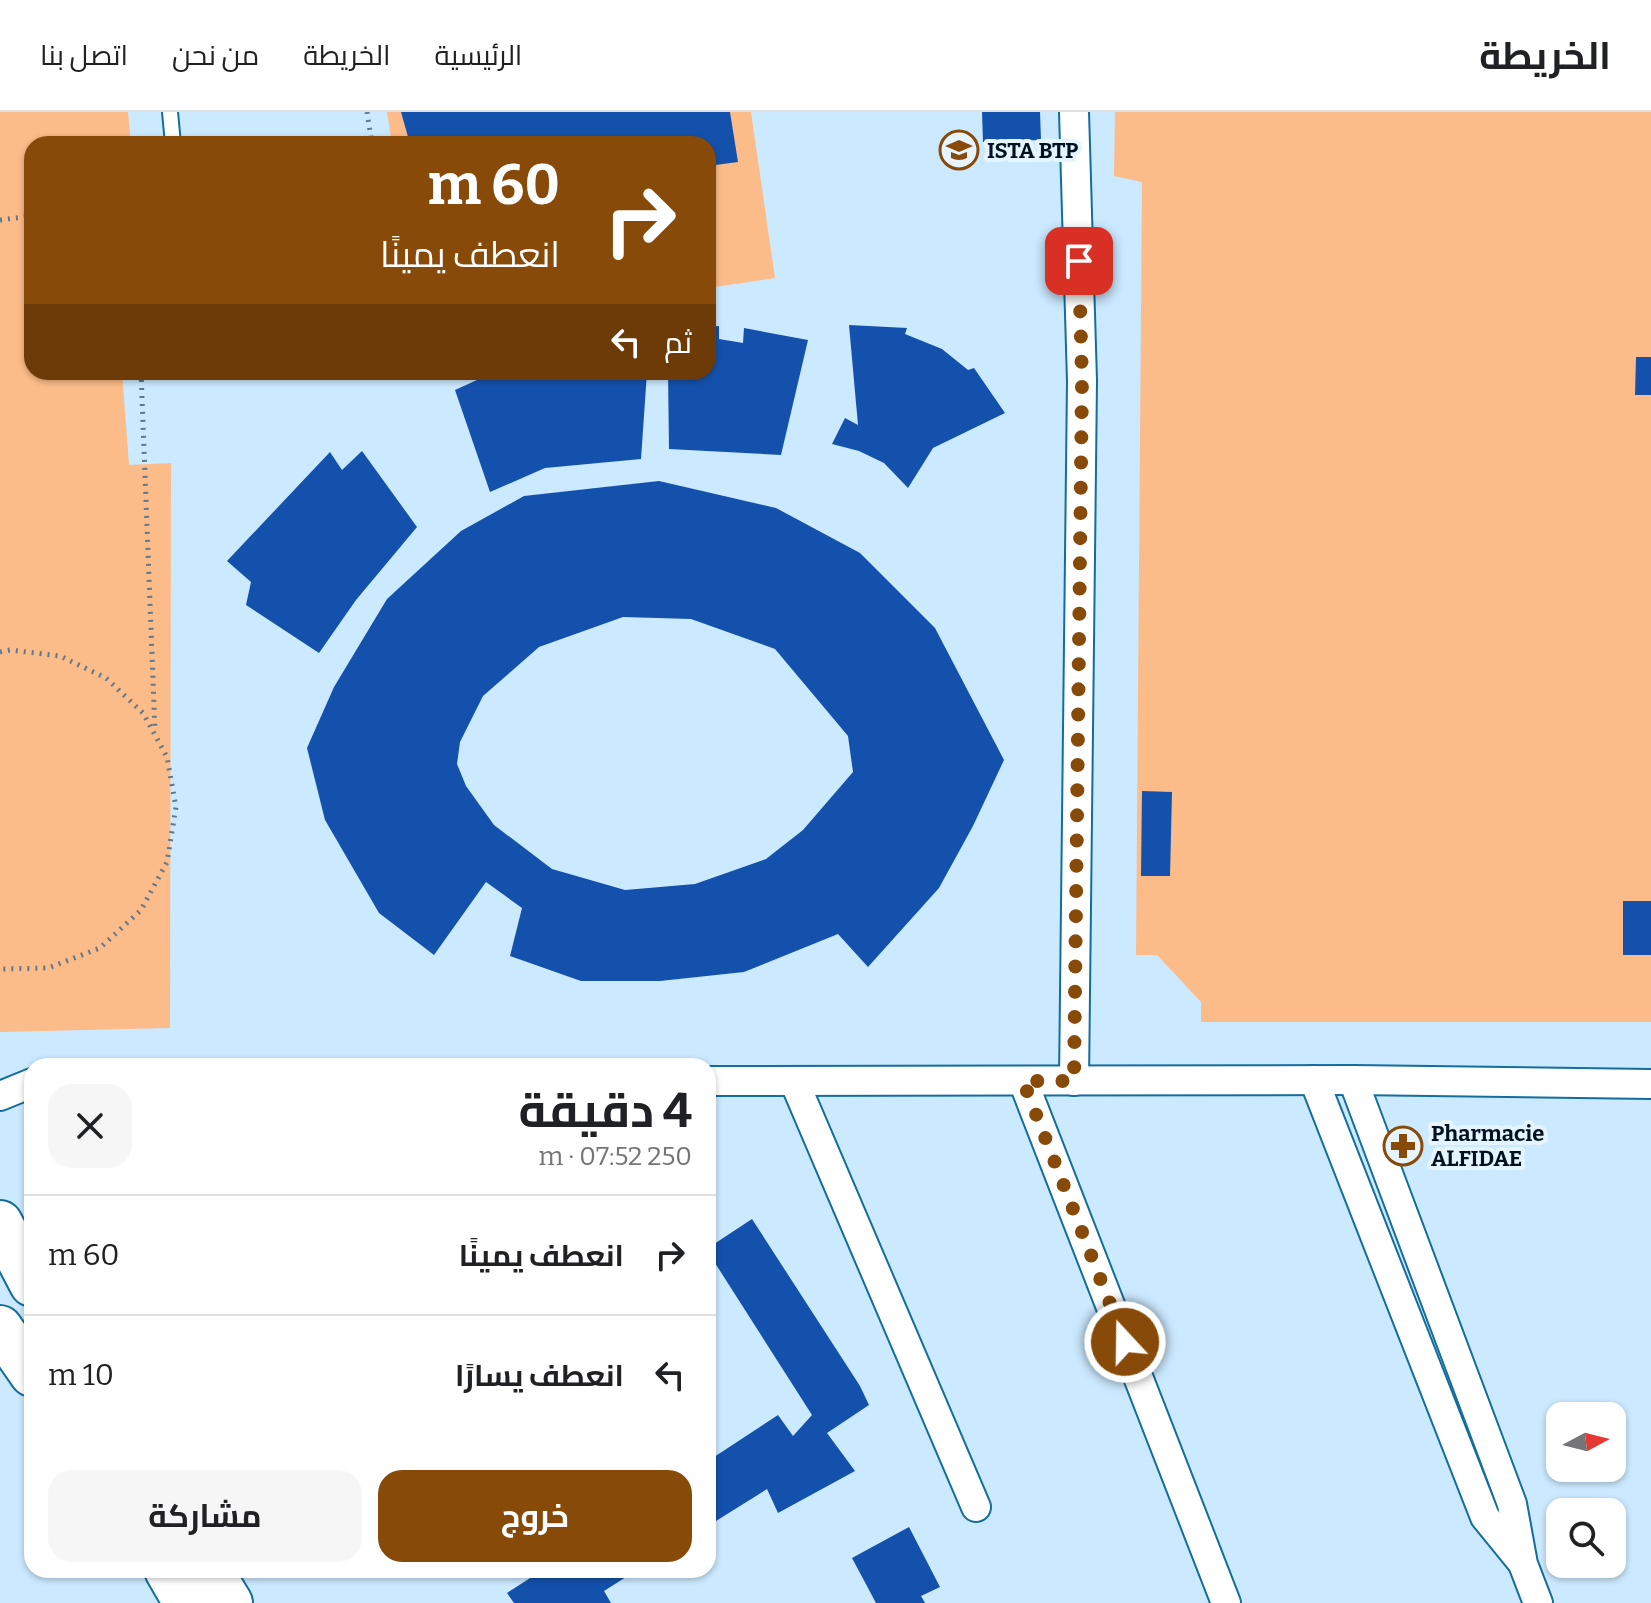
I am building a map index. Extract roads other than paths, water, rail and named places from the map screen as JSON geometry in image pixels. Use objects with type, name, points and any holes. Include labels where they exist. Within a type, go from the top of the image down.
[{"type":"main road","points":[[0,1223],[24,1269]]},
{"type":"main road","points":[[172,1578],[186,1603]]},
{"type":"main road","points":[[215,1578],[230,1603]]},
{"type":"street","points":[[1074,112],[1082,381],[1074,1081]]},
{"type":"street","points":[[1314,1080],[1485,1517],[1523,1564]]},
{"type":"street","points":[[1353,1080],[1512,1504],[1523,1564],[1538,1603]]},
{"type":"street","points":[[716,1081],[1353,1080],[1651,1084]]},
{"type":"street","points":[[794,1081],[976,1507]]},
{"type":"street","points":[[1023,1081],[1226,1603]]},
{"type":"street","points":[[0,1096],[24,1086]]},
{"type":"lane","points":[[170,112],[172,136]]},
{"type":"place","name":"ISTA BTP","points":[[959,150]]},
{"type":"place","name":"Pharmacie ALFIDAE","points":[[1403,1146]]}]
